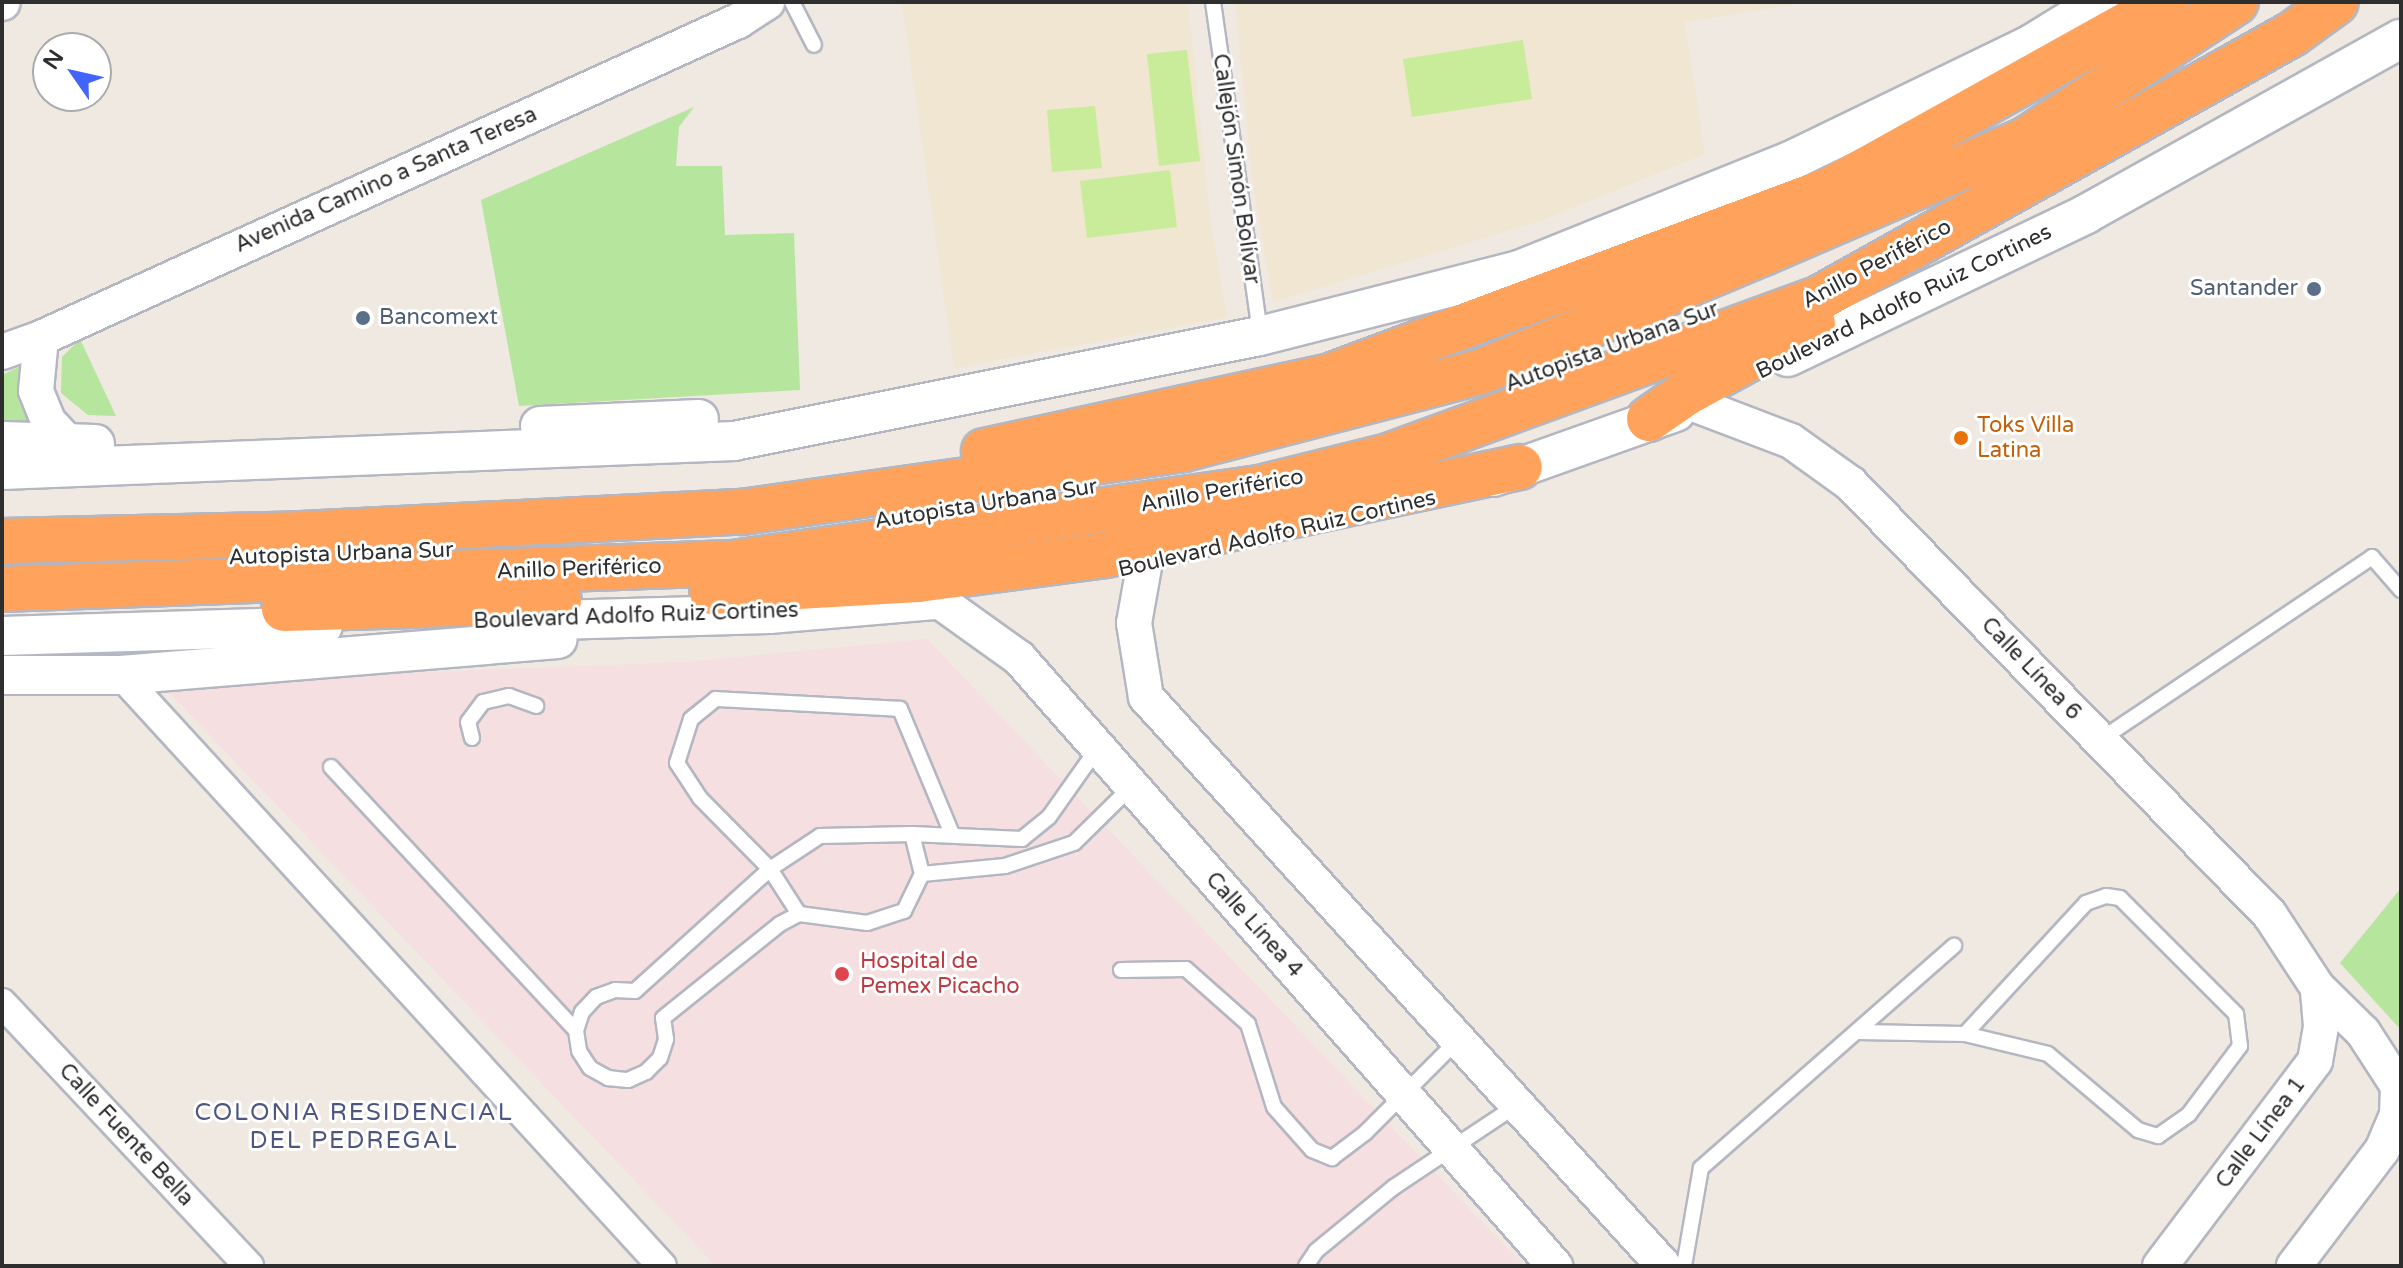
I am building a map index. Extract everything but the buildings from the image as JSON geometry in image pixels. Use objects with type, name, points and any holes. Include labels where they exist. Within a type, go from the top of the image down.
[{"type":"highway","points":[[1984,157],[2168,2]]},
{"type":"highway","points":[[2,511],[423,510],[658,501],[832,483],[1330,376],[1831,189],[2168,2]]},
{"type":"highway","name":"Autopista Urbana Sur","points":[[2,541],[301,534],[742,512],[1184,449],[1480,372],[2025,140],[2236,2]]},
{"type":"highway","name":"Anillo Periférico","points":[[2,589],[732,563],[1273,485],[1388,456],[1818,299],[2295,18],[2336,2]]},
{"type":"highway","points":[[1649,419],[1685,394],[1861,299],[2088,183],[2295,18]]},
{"type":"highway","name":"Autopista Urbana Sur","points":[[2,566],[772,536],[1277,461],[1541,376],[1813,272],[2295,18]]},
{"type":"highway","points":[[1831,189],[2030,45]]},
{"type":"highway","points":[[2,614],[563,601],[918,580],[1106,555],[1311,515],[1520,467]]},
{"type":"main road","points":[[2,470],[642,449],[826,427],[1260,336],[1519,270],[1788,162],[2030,45],[2100,2]]},
{"type":"main road","name":"Boulevard Adolfo Ruiz Cortines","points":[[2,636],[769,614],[938,600],[1144,567],[1448,495],[1649,419],[1699,406],[1829,334],[2086,214],[2401,39]]},
{"type":"main road","points":[[2,441],[70,445],[786,416],[944,401]]},
{"type":"main road","points":[[2,675],[121,675],[629,633],[769,614]]},
{"type":"street","name":"Avenida Camino a Santa Teresa","points":[[2,352],[41,338],[738,21],[767,2]]},
{"type":"street","points":[[41,338],[36,391],[48,421],[70,445]]},
{"type":"street","name":"Calle Línea 6","points":[[1699,406],[1791,441],[1851,484],[2270,915],[2318,988]]},
{"type":"street","points":[[1144,567],[1134,623],[1146,697],[1664,1266]]},
{"type":"street","name":"Calle Línea 4","points":[[938,600],[1019,658],[1555,1266]]},
{"type":"street","points":[[121,675],[662,1266]]},
{"type":"street","points":[[2294,1266],[2382,1150],[2397,1115],[2398,1086],[2363,1032],[2318,988]]},
{"type":"street","name":"Calle Línea 1","points":[[2160,1266],[2315,1061],[2321,1026],[2318,988]]},
{"type":"street","name":"Calle Fuente Bella","points":[[2,1003],[249,1266]]},
{"type":"lane","points":[[792,2],[814,45]]},
{"type":"lane","name":"Callejón Simón Bolívar","points":[[1213,2],[1260,336]]},
{"type":"lane","points":[[2100,740],[2372,557],[2401,590]]},
{"type":"lane","points":[[472,738],[468,722],[483,702],[509,696],[536,706]]},
{"type":"lane","points":[[799,914],[770,869],[700,798],[677,763],[691,719],[716,699],[900,709],[952,834]]},
{"type":"lane","points":[[912,834],[922,874],[904,911],[867,923],[799,914],[663,1018],[666,1039],[660,1058],[646,1072],[628,1080],[608,1078],[590,1068],[579,1051],[576,1031],[582,1012],[596,997],[615,990],[635,991],[770,869],[820,836],[912,834],[952,834],[1001,842],[1022,839],[1049,817],[1097,749]]},
{"type":"lane","points":[[331,767],[576,1031]]},
{"type":"lane","points":[[922,874],[1005,866],[1074,843],[1131,787]]},
{"type":"lane","points":[[1001,842],[1005,866]]},
{"type":"lane","points":[[1859,1032],[1965,1034],[2048,1054],[2138,1130],[2158,1136],[2189,1114],[2240,1046],[2236,1014],[2120,898],[2106,896],[2086,903],[1965,1034]]},
{"type":"lane","points":[[1684,1266],[1701,1168],[1954,946]]},
{"type":"lane","points":[[1121,970],[1186,969],[1248,1024],[1274,1107],[1312,1150],[1332,1158],[1365,1133],[1458,1040]]},
{"type":"lane","points":[[1306,1266],[1316,1251],[1394,1187],[1517,1105]]},
{"type":"shaded area","points":[[902,2],[1188,2],[1210,215],[1227,317],[954,368]]},
{"type":"shaded area","points":[[1235,2],[1805,2],[1685,22],[1705,154],[1540,221],[1273,302],[1252,178]]},
{"type":"shaded area","name":"Hospital de Pemex Picacho","points":[[927,639],[1524,1266],[716,1266],[159,682],[687,662]]},
{"type":"green space","points":[[1523,40],[1532,99],[1412,117],[1403,59]]},
{"type":"green space","points":[[1187,50],[1200,161],[1159,166],[1147,54]]},
{"type":"green space","points":[[1095,106],[1102,168],[1052,172],[1047,110]]},
{"type":"green space","points":[[694,107],[679,127],[676,166],[722,166],[725,235],[794,233],[800,390],[519,406],[481,200]]},
{"type":"green space","points":[[1170,170],[1177,227],[1087,238],[1080,181]]},
{"type":"green space","points":[[80,339],[116,416],[88,415],[61,393],[62,357]]},
{"type":"green space","points":[[21,366],[18,400],[33,431],[2,425],[2,375]]},
{"type":"green space","points":[[2401,888],[2401,1030],[2340,963]]},
{"type":"place","name":"Santander","points":[[2314,289]]},
{"type":"place","name":"Bancomext","points":[[363,318]]},
{"type":"place","name":"Toks Villa Latina","points":[[1961,438]]},
{"type":"place","name":"Hospital de Pemex Picacho","points":[[842,974]]},
{"type":"district","name":"COLONIA RESIDENCIAL DEL PEDREGAL","points":[[354,1127]]}]
